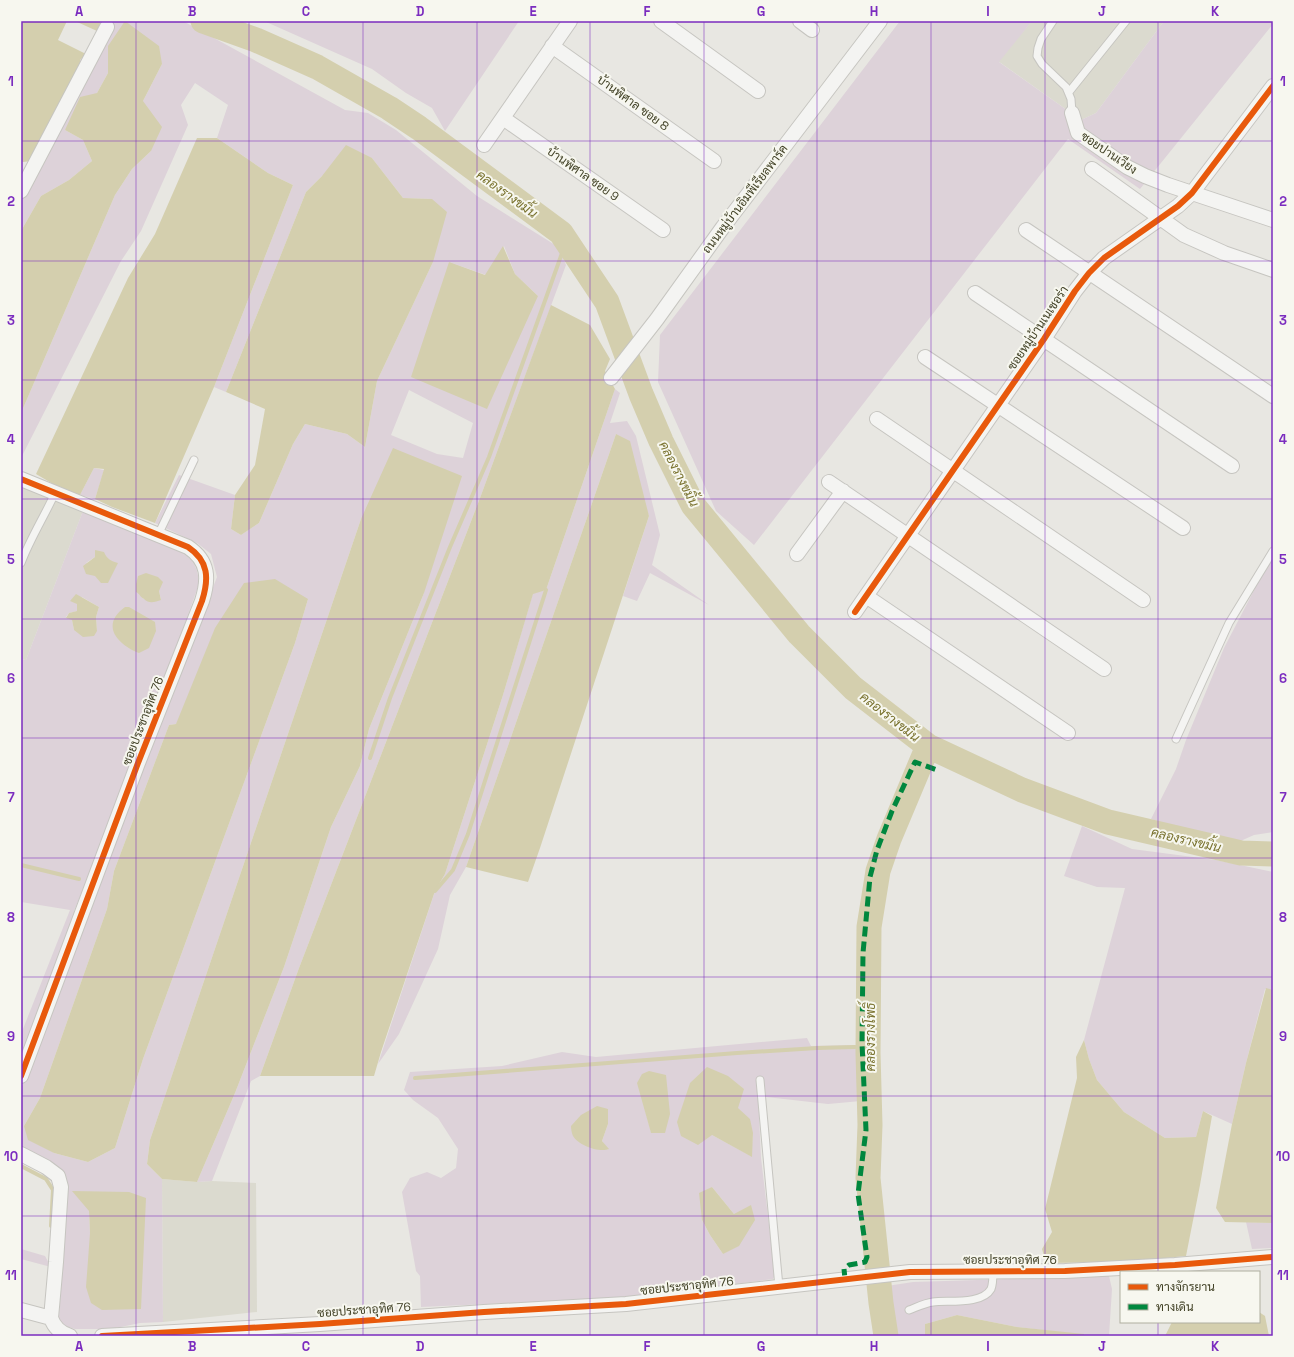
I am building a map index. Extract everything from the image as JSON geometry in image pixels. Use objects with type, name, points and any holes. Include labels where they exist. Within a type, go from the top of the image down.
[{"type":"street","points":[[484,145],[570,21]]},
{"type":"street","points":[[661,21],[758,91]]},
{"type":"street","points":[[800,21],[812,30]]},
{"type":"street","name":"ถนนหมู่บ้านอิมพีเรียลพาร์ค","points":[[611,378],[657,319],[723,227],[880,21]]},
{"type":"street","points":[[21,191],[107,27]]},
{"type":"street","name":"บ้านพิศาล ซอย 8","points":[[552,46],[714,161]]},
{"type":"street","name":"ซอยหมู่บ้านเนเชอร่า","points":[[855,612],[909,536],[1075,291],[1089,273],[1104,258],[1161,219],[1192,193],[1271,93]]},
{"type":"street","name":"ซอยปานเวียง","points":[[1072,114],[1078,133],[1111,157],[1145,176],[1273,220]]},
{"type":"street","name":"บ้านพิศาล ซอย 9","points":[[503,118],[663,230]]},
{"type":"street","points":[[1092,169],[1184,235],[1224,253],[1273,270]]},
{"type":"street","points":[[1026,230],[1273,396]]},
{"type":"street","points":[[976,292],[1232,466]]},
{"type":"street","points":[[925,357],[1183,528]]},
{"type":"street","points":[[877,418],[952,471],[1143,600]]},
{"type":"street","name":"ซอยประชาอุทิศ 76","points":[[21,479],[188,548],[195,552],[200,558],[207,580],[205,591],[138,763],[21,1076]]},
{"type":"street","points":[[829,482],[1104,669]]},
{"type":"street","points":[[797,554],[843,491]]},
{"type":"street","points":[[866,596],[1068,733]]},
{"type":"street","points":[[21,1154],[46,1167],[58,1176],[61,1187],[56,1262],[58,1330]]},
{"type":"street","name":"ซอยประชาอุทิศ 76","points":[[102,1336],[320,1324],[626,1304],[910,1272],[1065,1271],[1175,1265],[1273,1257]]},
{"type":"street","points":[[21,1310],[58,1330]]},
{"type":"lane","points":[[1053,21],[1041,38],[1038,48],[1038,56],[1042,64],[1062,82],[1069,92],[1072,114]]},
{"type":"lane","points":[[1069,92],[1126,21]]},
{"type":"lane","points":[[158,535],[194,460]]},
{"type":"lane","points":[[21,563],[28,545],[40,525],[55,493]]},
{"type":"lane","points":[[1176,738],[1229,623],[1273,551]]},
{"type":"lane","points":[[760,1080],[779,1287]]},
{"type":"lane","points":[[909,1310],[931,1302],[952,1300],[969,1301],[982,1297],[991,1290],[993,1271]]},
{"type":"shaded area","points":[[21,21],[67,21],[58,40],[86,54],[80,60],[80,70],[32,161],[23,162],[21,161]]},
{"type":"shaded area","points":[[75,21],[101,21],[97,31]]},
{"type":"shaded area","points":[[101,21],[183,21],[345,110],[368,113],[396,130],[477,196],[560,248],[566,265],[480,498],[299,968],[260,1076],[251,1081],[212,1181],[197,1182],[235,1093],[284,967],[331,827],[360,766],[369,729],[424,593],[361,519],[150,1140],[147,1164],[162,1179],[163,1322],[140,1323],[111,1329],[75,1329],[65,1326],[59,1318],[67,1192],[21,1149],[21,1089],[217,577],[211,554],[197,543],[155,523],[179,475],[235,495],[231,529],[241,535],[259,523],[293,444],[305,424],[347,434],[365,447],[377,381],[433,262],[432,199],[403,198],[372,158],[322,176],[306,192],[226,392],[214,387],[293,185],[268,173],[217,138],[228,105],[195,83],[181,105],[188,125],[141,231],[121,261],[21,458],[21,413],[115,195],[132,169],[151,151],[143,101],[162,64],[108,46],[108,73],[97,93],[65,130],[83,140],[92,161],[69,180],[41,196],[21,231],[21,201],[53,139],[80,60],[86,54]],"holes":[[[504,246],[515,274],[538,296],[449,262],[486,275]],[[409,390],[473,423],[463,458],[437,454],[391,435]],[[308,599],[295,643],[143,1059],[115,1148],[88,1162],[54,1153],[24,1126],[40,1098],[107,909],[114,871],[169,725],[176,724]],[[89,1211],[102,1310],[90,1233]]]},
{"type":"shaded area","points":[[125,21],[159,46],[162,64],[143,101],[162,127],[151,151],[132,169],[115,195],[21,413],[21,231],[41,196],[69,180],[92,161],[83,140],[65,130],[80,97],[97,93],[108,73],[108,46]]},
{"type":"shaded area","points":[[264,21],[519,21],[445,131],[432,108],[406,93],[372,69]]},
{"type":"shaded area","points":[[900,21],[1032,21],[999,62],[1081,120],[1096,113],[1164,21],[1273,21],[1273,24],[1140,189],[1068,139],[754,545],[716,511],[658,382],[660,335]]},
{"type":"shaded area","points":[[1032,21],[1164,21],[1096,113],[1081,120],[998,61]]},
{"type":"shaded area","points":[[197,138],[217,138],[268,173],[293,185],[214,387],[155,523],[95,499],[104,469],[94,468],[80,495],[53,484],[36,474],[128,278],[155,234]]},
{"type":"shaded area","points":[[346,145],[372,158],[403,198],[432,199],[447,212],[433,262],[377,381],[365,447],[347,434],[305,424],[293,444],[259,523],[241,535],[231,529],[235,495],[255,465],[265,409],[226,392],[306,192],[322,176]]},
{"type":"shaded area","points":[[503,246],[515,274],[538,296],[487,409],[411,377],[449,262],[485,275]]},
{"type":"shaded area","points":[[551,305],[590,325],[610,359],[605,371],[615,389],[546,590],[533,594],[503,695],[445,874],[435,891],[374,1076],[260,1076],[299,968],[480,498]]},
{"type":"shaded area","points":[[615,389],[620,393],[610,423],[627,421],[636,436],[660,535],[652,565],[709,605],[650,573],[637,601],[623,596],[649,516],[616,434],[466,867],[450,895],[438,949],[399,1034],[378,1064],[435,891],[445,874],[503,695],[533,593],[546,590]]},
{"type":"shaded area","points":[[616,434],[630,441],[649,516],[540,848],[528,882],[466,867]]},
{"type":"shaded area","points":[[393,448],[462,476],[424,593],[369,729],[360,766],[331,827],[284,967],[235,1093],[197,1182],[162,1179],[147,1164],[150,1140],[361,519]]},
{"type":"shaded area","points":[[94,468],[104,470],[95,499],[80,495]]},
{"type":"shaded area","points":[[21,485],[83,511],[26,660],[21,659]]},
{"type":"shaded area","points":[[83,511],[174,547],[185,554],[195,566],[199,584],[139,748],[74,911],[76,916],[21,1060],[21,1034],[70,910],[21,902],[21,659],[26,660]],"holes":[[[95,550],[109,560],[86,563],[95,557]],[[159,591],[161,600],[143,599],[141,594]],[[82,597],[99,607],[96,617],[97,631],[74,630],[72,620],[66,617],[69,613],[78,611],[77,604]]]},
{"type":"shaded area","points":[[95,550],[104,552],[106,556],[118,563],[108,583],[101,583],[95,576],[86,574],[83,566],[95,557]]},
{"type":"shaded area","points":[[1273,558],[1273,832],[1254,835],[1236,843],[1206,837],[1151,819],[1176,769],[1186,740],[1224,648],[1263,573]]},
{"type":"shaded area","points":[[146,573],[158,577],[163,582],[159,591],[161,600],[148,602],[136,592],[138,576]]},
{"type":"shaded area","points":[[275,579],[308,599],[295,643],[143,1059],[115,1148],[88,1162],[54,1153],[28,1140],[24,1126],[40,1098],[107,909],[114,871],[169,725],[176,724],[215,628],[244,583]]},
{"type":"shaded area","points":[[76,594],[99,607],[96,617],[97,631],[94,636],[83,637],[74,630],[72,620],[66,618],[69,613],[77,611],[77,604],[70,601]]},
{"type":"shaded area","points":[[125,607],[129,607],[155,622],[156,631],[149,648],[139,653],[124,645],[114,633],[114,621]]},
{"type":"shaded area","points":[[1082,826],[1132,849],[1216,860],[1273,872],[1273,990],[1265,989],[1232,1124],[1203,1111],[1196,1137],[1165,1138],[1124,1112],[1097,1080],[1084,1040],[1125,888],[1097,887],[1064,876]]},
{"type":"shaded area","points":[[1266,988],[1273,990],[1273,1223],[1225,1222],[1216,1208],[1232,1124],[1246,1063]]},
{"type":"shaded area","points":[[807,1038],[811,1046],[859,1045],[861,1101],[828,1104],[758,1096],[761,1158],[775,1275],[773,1279],[642,1296],[421,1307],[420,1276],[416,1271],[402,1192],[410,1178],[427,1172],[441,1178],[456,1168],[458,1149],[438,1118],[413,1100],[404,1090],[410,1072],[502,1066],[562,1052],[596,1057]],"holes":[[[645,1110],[665,1133],[651,1132]],[[608,1124],[602,1141],[608,1150],[571,1127]],[[753,1133],[751,1156],[712,1135]],[[712,1187],[734,1214],[723,1254],[702,1220]]]},
{"type":"shaded area","points":[[1084,1040],[1097,1080],[1124,1112],[1165,1138],[1196,1137],[1203,1111],[1212,1116],[1186,1256],[1123,1262],[1046,1263],[1042,1249],[1052,1232],[1045,1209],[1077,1078],[1076,1057]]},
{"type":"shaded area","points":[[707,1067],[728,1076],[744,1089],[738,1108],[750,1119],[753,1133],[752,1157],[712,1135],[698,1145],[681,1136],[677,1122],[690,1083]]},
{"type":"shaded area","points":[[649,1071],[666,1075],[670,1114],[665,1133],[651,1133],[637,1083],[642,1074]]},
{"type":"shaded area","points":[[597,1106],[608,1109],[608,1124],[602,1141],[609,1149],[605,1150],[595,1149],[584,1145],[573,1136],[571,1130],[571,1126],[581,1115]]},
{"type":"shaded area","points":[[162,1179],[197,1182],[212,1181],[256,1183],[257,1312],[163,1322]]},
{"type":"shaded area","points":[[712,1187],[734,1214],[751,1205],[755,1220],[739,1246],[723,1254],[702,1220],[699,1193]]},
{"type":"shaded area","points":[[72,1191],[129,1192],[146,1198],[141,1309],[102,1310],[91,1303],[86,1287],[90,1233],[89,1211]]},
{"type":"shaded area","points":[[1246,1222],[1273,1223],[1273,1248],[1252,1249]]},
{"type":"shaded area","points":[[21,1249],[45,1256],[51,1267],[21,1259]]},
{"type":"shaded area","points":[[1109,1276],[1112,1289],[1109,1336],[1084,1336],[1017,1327],[957,1315],[925,1324],[925,1336],[893,1336],[887,1286],[913,1282]]},
{"type":"shaded area","points":[[1260,1313],[1265,1316],[1269,1336],[1165,1336],[1172,1323],[1260,1323]]},
{"type":"shaded area","points":[[957,1315],[1017,1327],[1084,1334],[1084,1336],[925,1336],[925,1324]]},
{"type":"waterway","name":"คลองรางขมิ้น","points":[[203,21],[256,40],[317,67],[389,108],[419,128],[561,233],[607,302],[641,394],[661,441],[693,505],[799,634],[853,688],[928,746],[1022,790],[1108,822],[1241,853],[1273,854]]},
{"type":"waterway","points":[[370,758],[390,698],[450,547],[489,457],[566,242]]},
{"type":"waterway","points":[[435,891],[453,870],[468,834],[546,590]]},
{"type":"waterway","name":"คลองรางโพธิ์","points":[[886,1336],[881,1303],[868,1178],[870,1125],[868,1053],[869,927],[878,871],[889,839],[928,746]]},
{"type":"waterway","points":[[21,865],[79,879]]},
{"type":"waterway","points":[[415,1078],[737,1053],[855,1047]]},
{"type":"waterway","points":[[21,1166],[46,1179],[53,1190],[51,1226]]},
{"type":"marked path","points":[[845,1279],[844,1269],[849,1265],[865,1262],[867,1257],[858,1194],[866,1130],[862,1043],[863,953],[870,877],[877,850],[892,811],[915,762],[937,770]]},
{"type":"cycle path","points":[[855,612],[1044,339],[1075,291],[1089,273],[1104,258],[1178,206],[1192,193],[1273,86]]},
{"type":"cycle path","points":[[21,479],[188,547],[200,558],[206,571],[206,585],[202,601],[138,763],[21,1076]]},
{"type":"cycle path","points":[[102,1336],[320,1324],[484,1312],[626,1304],[910,1272],[1065,1271],[1175,1265],[1273,1257]]}]
